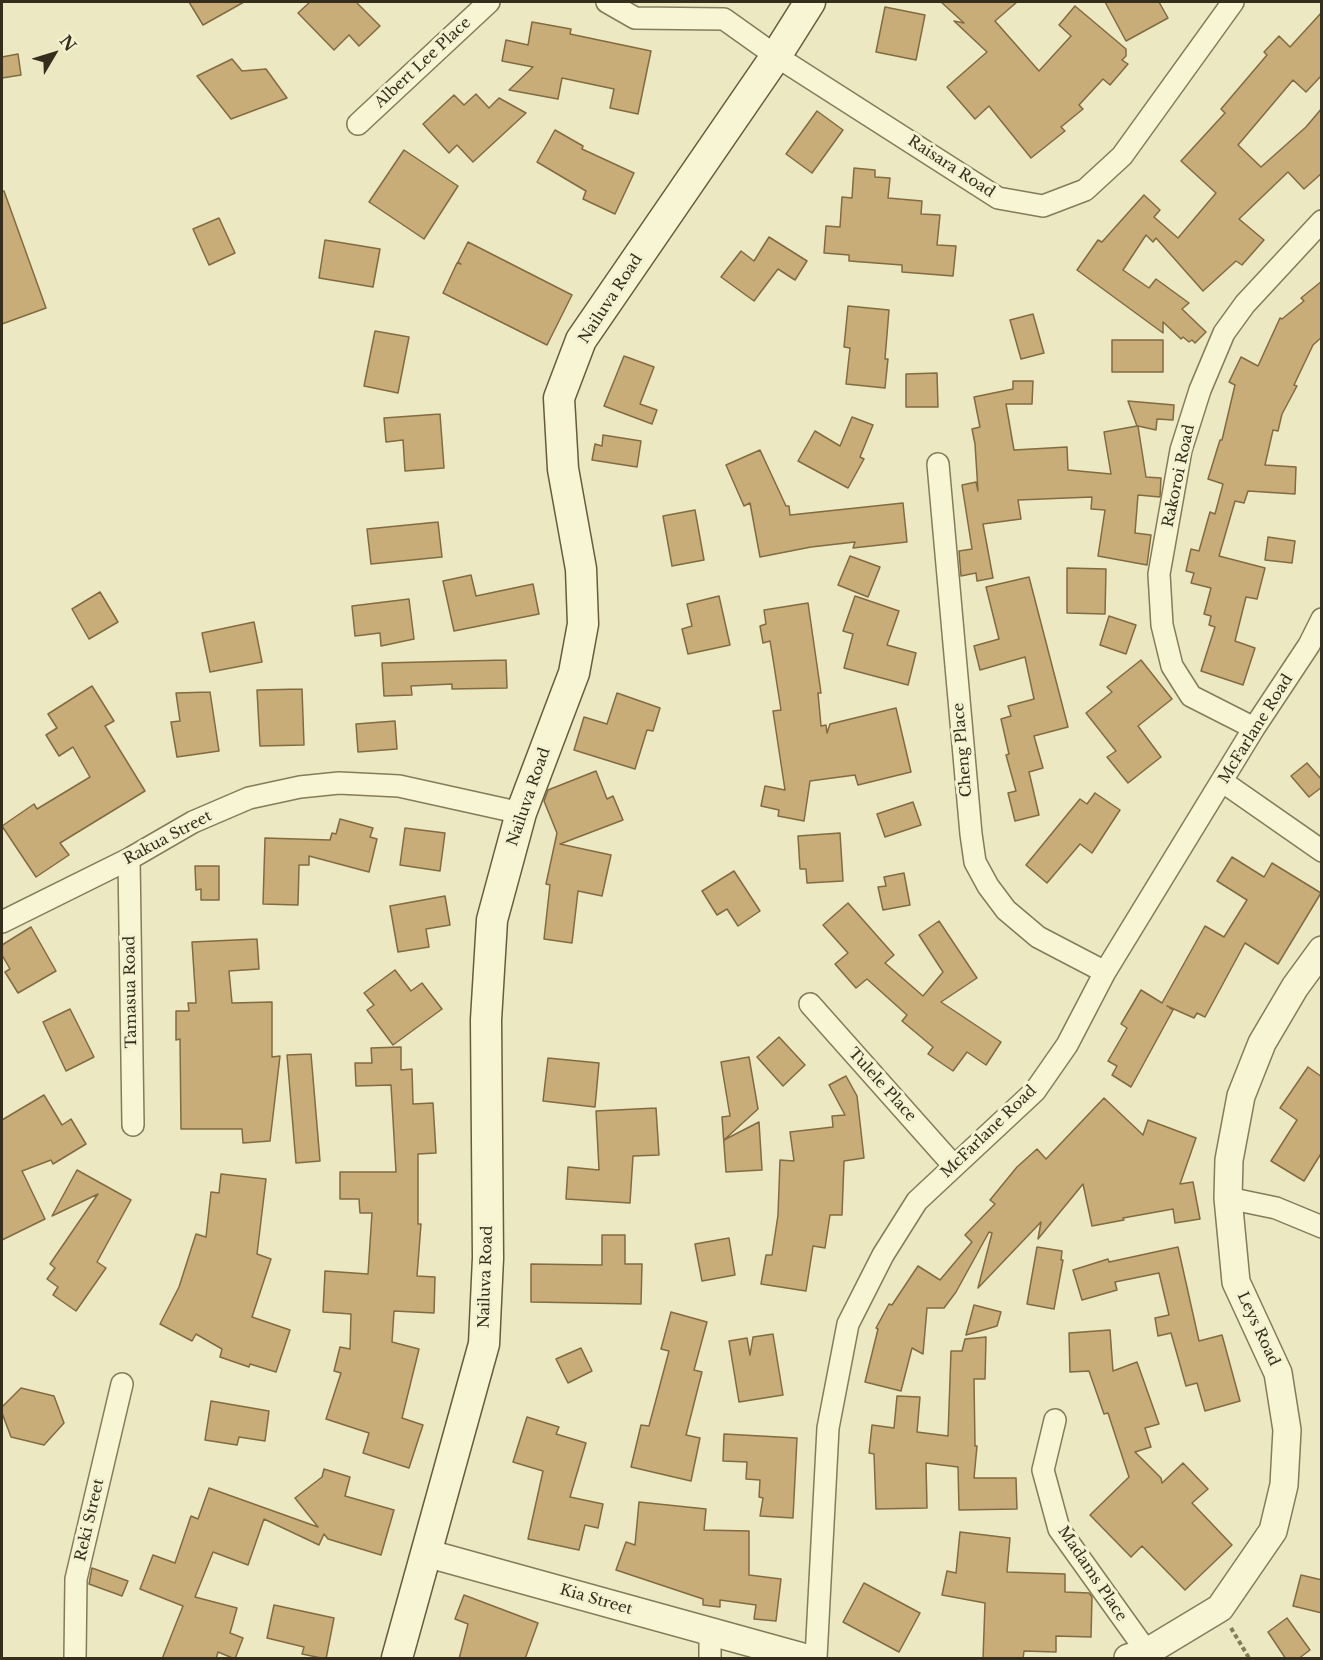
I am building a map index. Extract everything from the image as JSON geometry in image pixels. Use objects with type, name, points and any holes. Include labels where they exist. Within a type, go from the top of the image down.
[{"type":"main road","name":"Nailuva Road","points":[[397,1659],[484,1344],[488,1258],[486,1020],[492,920],[521,813],[574,673],[583,624],[581,569],[563,469],[559,398],[581,340],[776,56],[810,2]]},
{"type":"street","name":"Albert Lee Place","points":[[358,124],[489,2]]},
{"type":"street","name":"Raisara Road","points":[[608,2],[635,18],[724,19],[776,56],[998,198],[1043,206],[1086,190],[1122,156],[1233,2]]},
{"type":"street","name":"Rakoroi Road","points":[[1254,728],[1191,696],[1172,666],[1162,625],[1160,574],[1181,450],[1200,390],[1224,333],[1245,304],[1322,221]]},
{"type":"street","name":"Cheng Place","points":[[938,464],[975,862],[988,886],[1006,910],[1038,937],[1105,972]]},
{"type":"street","name":"McFarlane Road","points":[[816,1659],[828,1428],[848,1324],[884,1255],[917,1201],[1035,1091],[1067,1045],[1105,972],[1254,728],[1309,645],[1322,619]]},
{"type":"street","points":[[1223,782],[1322,851]]},
{"type":"street","name":"Rakua Street","points":[[2,922],[129,859],[193,822],[249,798],[300,787],[339,783],[399,786],[521,813]]},
{"type":"street","name":"Tamasua Road","points":[[129,859],[134,1125]]},
{"type":"street","name":"Leys Road","points":[[1137,1655],[1220,1608],[1273,1531],[1284,1485],[1287,1430],[1278,1373],[1236,1282],[1228,1198],[1228,1160],[1241,1096],[1262,1044],[1295,987],[1322,950]]},
{"type":"street","name":"Tulele Place","points":[[810,1004],[954,1166]]},
{"type":"street","points":[[1228,1198],[1276,1208],[1322,1227]]},
{"type":"street","name":"Reki Street","points":[[75,1659],[76,1580],[122,1384]]},
{"type":"street","name":"Madams Place","points":[[1055,1420],[1043,1470],[1059,1529],[1137,1655]]},
{"type":"street","name":"Kia Street","points":[[426,1553],[710,1645],[765,1647],[806,1659]]},
{"type":"path","points":[[1220,1608],[1249,1659]]},
{"type":"building","points":[[189,2],[244,2],[203,25]]},
{"type":"building","points":[[310,2],[356,2],[380,26],[359,46],[349,35],[334,50],[298,13]]},
{"type":"building","points":[[941,2],[1017,2],[995,21],[1039,71],[1071,36],[1059,25],[1075,6],[1126,49],[1126,56],[1122,60],[1128,64],[1110,85],[1103,79],[1079,105],[1083,109],[1061,127],[1065,131],[1031,158],[989,106],[975,119],[947,87],[987,52],[954,21],[964,23]]},
{"type":"building","points":[[1105,2],[1159,2],[1168,18],[1126,41]]},
{"type":"building","points":[[885,7],[925,15],[916,60],[876,52]]},
{"type":"building","points":[[1322,12],[1322,75],[1306,92],[1293,80],[1238,145],[1261,167],[1306,127],[1322,108],[1322,173],[1304,189],[1288,172],[1239,219],[1264,240],[1242,265],[1236,261],[1203,291],[1156,238],[1153,242],[1146,235],[1123,270],[1149,288],[1156,279],[1189,303],[1182,309],[1206,332],[1195,343],[1192,340],[1189,342],[1183,337],[1181,339],[1163,322],[1163,333],[1077,270],[1098,240],[1102,242],[1144,195],[1160,210],[1154,217],[1178,238],[1216,193],[1181,161],[1225,113],[1221,109],[1267,55],[1264,52],[1279,36],[1290,47]]},
{"type":"building","points":[[532,22],[571,29],[570,34],[651,51],[638,114],[610,108],[614,89],[562,78],[558,99],[509,90],[533,67],[502,61],[506,40],[528,45]]},
{"type":"building","points":[[18,54],[21,75],[2,78],[2,57]]},
{"type":"building","points":[[232,59],[242,71],[266,69],[287,98],[231,119],[197,76]]},
{"type":"building","points":[[476,94],[489,108],[499,98],[526,113],[473,162],[457,145],[449,153],[423,124],[454,95],[464,105]]},
{"type":"building","points":[[817,111],[843,130],[812,173],[786,154]]},
{"type":"building","points":[[555,130],[583,146],[582,149],[634,173],[615,214],[583,199],[586,191],[537,162]]},
{"type":"building","points":[[404,150],[458,186],[424,239],[369,202]]},
{"type":"building","points":[[854,168],[875,170],[875,177],[890,178],[888,198],[922,201],[921,214],[940,215],[937,245],[956,246],[953,276],[902,272],[902,265],[849,261],[849,255],[824,253],[826,226],[840,227],[842,197],[852,198]]},
{"type":"building","points":[[2,191],[4,191],[46,308],[2,324]]},
{"type":"building","points":[[219,218],[235,253],[209,265],[193,229]]},
{"type":"building","points":[[769,237],[807,261],[795,280],[778,269],[754,301],[721,277],[741,251],[754,261]]},
{"type":"building","points":[[325,240],[380,249],[373,287],[319,278]]},
{"type":"building","points":[[468,242],[572,295],[547,345],[443,293],[457,263],[461,264],[458,262]]},
{"type":"building","points":[[1322,281],[1322,337],[1313,345],[1294,385],[1297,386],[1282,414],[1278,431],[1273,430],[1265,465],[1296,467],[1295,494],[1248,491],[1244,503],[1235,501],[1219,556],[1265,568],[1257,599],[1246,597],[1235,641],[1255,648],[1243,685],[1201,671],[1215,627],[1209,625],[1211,616],[1204,614],[1211,588],[1191,583],[1194,573],[1186,571],[1191,549],[1199,551],[1210,512],[1215,514],[1223,484],[1208,479],[1220,440],[1222,440],[1235,385],[1229,382],[1241,357],[1258,366],[1280,318],[1282,319],[1304,301],[1301,298]]},
{"type":"building","points":[[848,306],[889,310],[885,388],[846,384],[850,348],[844,347]]},
{"type":"building","points":[[1033,314],[1044,353],[1021,359],[1010,320]]},
{"type":"building","points":[[375,331],[409,337],[398,393],[364,386]]},
{"type":"building","points":[[1112,340],[1163,340],[1163,372],[1112,372]]},
{"type":"building","points":[[624,356],[654,367],[640,404],[657,410],[652,424],[604,406]]},
{"type":"building","points":[[937,373],[938,407],[906,407],[906,374]]},
{"type":"building","points":[[1013,381],[1033,381],[1032,404],[1006,404],[1014,450],[1067,447],[1068,470],[1111,474],[1104,432],[1137,426],[1128,401],[1174,405],[1173,420],[1157,419],[1156,430],[1138,426],[1146,477],[1161,478],[1160,497],[1138,495],[1135,533],[1151,535],[1147,565],[1098,556],[1105,510],[1091,509],[1092,497],[1018,500],[1021,519],[983,524],[993,578],[977,581],[976,573],[961,576],[959,551],[972,549],[962,485],[976,482],[978,491],[972,429],[980,427],[974,397],[1013,389]]},
{"type":"building","points":[[440,414],[444,468],[405,471],[403,440],[386,442],[384,418]]},
{"type":"building","points":[[852,417],[873,425],[860,457],[864,459],[848,488],[798,461],[815,431],[840,446]]},
{"type":"building","points":[[603,435],[641,441],[637,467],[592,460],[595,444],[602,446]]},
{"type":"building","points":[[760,450],[786,506],[789,506],[790,515],[903,503],[907,542],[853,548],[855,542],[811,547],[760,557],[750,503],[744,506],[726,465]]},
{"type":"building","points":[[695,510],[704,560],[672,566],[663,516]]},
{"type":"building","points":[[438,522],[442,557],[371,564],[367,529]]},
{"type":"building","points":[[1268,537],[1295,541],[1292,563],[1265,560]]},
{"type":"building","points":[[850,556],[880,567],[868,597],[838,585]]},
{"type":"building","points":[[1067,568],[1106,569],[1105,614],[1067,613]]},
{"type":"building","points":[[471,575],[476,596],[533,584],[539,614],[454,631],[443,581]]},
{"type":"building","points":[[1029,577],[1068,727],[1034,736],[1043,768],[1029,772],[1039,815],[1015,821],[1008,793],[1016,791],[1006,755],[1009,754],[1001,719],[1011,716],[1008,706],[1034,699],[1025,657],[980,670],[974,646],[999,639],[986,587]]},
{"type":"building","points":[[100,592],[118,622],[89,639],[72,609]]},
{"type":"building","points":[[719,596],[730,645],[688,654],[682,629],[692,626],[687,604]]},
{"type":"building","points":[[855,596],[899,611],[887,645],[916,653],[908,685],[844,668],[853,634],[843,631]]},
{"type":"building","points":[[409,599],[414,639],[381,646],[380,633],[355,636],[352,606]]},
{"type":"building","points":[[808,603],[821,693],[818,693],[821,726],[826,725],[827,733],[830,724],[896,708],[911,772],[858,785],[855,775],[810,781],[804,821],[778,816],[779,810],[761,806],[765,786],[785,790],[773,711],[781,710],[770,641],[763,643],[760,626],[766,624],[764,610]]},
{"type":"building","points":[[1109,616],[1136,625],[1126,654],[1100,645]]},
{"type":"building","points":[[254,622],[262,662],[210,672],[202,633]]},
{"type":"building","points":[[506,660],[507,688],[452,689],[452,684],[411,686],[412,695],[384,696],[382,663]]},
{"type":"building","points":[[1141,660],[1172,699],[1138,726],[1161,757],[1128,783],[1107,757],[1116,751],[1086,713],[1112,692],[1107,687]]},
{"type":"building","points":[[92,686],[114,721],[105,726],[145,791],[60,843],[69,855],[36,877],[2,826],[34,804],[37,809],[90,777],[73,747],[59,756],[46,735],[57,728],[48,714]]},
{"type":"building","points":[[302,689],[304,745],[260,746],[257,690]]},
{"type":"building","points":[[210,692],[219,751],[177,757],[171,722],[180,721],[176,693]]},
{"type":"building","points":[[617,693],[660,708],[653,731],[647,730],[635,769],[574,750],[584,717],[607,724]]},
{"type":"building","points":[[395,721],[397,749],[358,752],[356,724]]},
{"type":"building","points":[[1307,763],[1322,780],[1322,787],[1309,797],[1291,776]]},
{"type":"building","points":[[596,771],[607,799],[613,796],[623,820],[560,844],[611,855],[602,896],[578,891],[572,943],[544,939],[550,885],[546,884],[557,833],[544,801],[548,790]]},
{"type":"building","points":[[1095,793],[1120,810],[1092,853],[1080,844],[1047,883],[1026,865],[1080,799],[1087,804]]},
{"type":"building","points":[[913,802],[921,825],[885,837],[877,814]]},
{"type":"building","points":[[340,819],[373,828],[370,837],[377,839],[369,872],[309,856],[309,865],[299,865],[298,905],[263,904],[265,838],[330,840],[332,833],[336,834]]},
{"type":"building","points":[[405,828],[445,833],[440,871],[400,865]]},
{"type":"building","points":[[840,833],[843,881],[807,883],[806,869],[800,869],[798,836]]},
{"type":"building","points":[[1232,857],[1264,877],[1272,863],[1321,893],[1278,964],[1245,943],[1205,1017],[1197,1013],[1194,1018],[1167,1006],[1173,1010],[1131,1087],[1112,1075],[1117,1066],[1108,1061],[1127,1028],[1121,1024],[1141,990],[1162,1003],[1205,926],[1224,937],[1247,900],[1217,881]]},
{"type":"building","points":[[195,866],[219,866],[219,900],[201,900],[201,889],[196,890]]},
{"type":"building","points":[[734,871],[760,911],[738,926],[727,909],[717,915],[702,891]]},
{"type":"building","points":[[904,873],[910,905],[883,910],[878,887],[886,886],[884,877]]},
{"type":"building","points":[[445,896],[450,925],[426,929],[429,947],[398,952],[390,906]]},
{"type":"building","points":[[848,903],[894,955],[885,963],[923,996],[943,972],[919,935],[939,921],[977,978],[941,1002],[1001,1042],[986,1065],[967,1052],[953,1071],[928,1054],[933,1047],[902,1021],[907,1015],[867,979],[856,988],[835,964],[848,953],[823,925]]},
{"type":"building","points":[[31,927],[56,971],[18,993],[5,972],[10,969],[2,955],[2,945]]},
{"type":"building","points":[[257,939],[259,969],[229,971],[232,1003],[272,1002],[272,1057],[280,1056],[270,1141],[243,1143],[242,1129],[181,1129],[180,1039],[176,1040],[176,1011],[189,1011],[188,1003],[196,1003],[192,942]]},
{"type":"building","points":[[395,970],[411,991],[422,983],[442,1009],[393,1045],[367,1010],[374,1005],[364,993]]},
{"type":"building","points":[[70,1009],[94,1057],[66,1071],[43,1022]]},
{"type":"building","points":[[779,1037],[805,1065],[783,1086],[757,1057]]},
{"type":"building","points":[[401,1047],[401,1070],[412,1069],[413,1104],[433,1103],[436,1153],[418,1154],[418,1224],[421,1224],[417,1276],[435,1277],[434,1313],[394,1311],[392,1342],[419,1349],[402,1418],[423,1425],[409,1468],[363,1453],[369,1433],[326,1419],[341,1373],[334,1371],[340,1347],[350,1349],[351,1314],[323,1312],[325,1271],[368,1274],[372,1213],[360,1213],[359,1199],[340,1199],[340,1172],[396,1172],[391,1085],[356,1086],[355,1063],[372,1063],[371,1048]]},
{"type":"building","points":[[311,1054],[320,1161],[296,1163],[287,1055]]},
{"type":"building","points":[[749,1057],[758,1109],[724,1140],[759,1122],[762,1170],[726,1172],[722,1117],[730,1116],[721,1062]]},
{"type":"building","points":[[548,1058],[599,1063],[595,1107],[543,1101]]},
{"type":"building","points":[[1308,1067],[1322,1077],[1322,1152],[1304,1181],[1271,1161],[1297,1120],[1280,1108]]},
{"type":"building","points":[[846,1076],[857,1096],[864,1158],[844,1161],[842,1215],[830,1215],[825,1248],[813,1246],[806,1291],[761,1284],[766,1255],[772,1255],[778,1215],[780,1160],[794,1161],[790,1132],[833,1127],[832,1116],[845,1115],[829,1085]]},
{"type":"building","points":[[44,1095],[62,1125],[71,1119],[86,1144],[53,1164],[51,1160],[22,1171],[45,1219],[2,1240],[2,1120]]},
{"type":"building","points":[[1104,1098],[1143,1135],[1148,1120],[1196,1138],[1180,1184],[1193,1182],[1200,1219],[1175,1223],[1173,1209],[1092,1226],[1083,1184],[1038,1239],[1041,1222],[978,1288],[992,1233],[989,1232],[956,1292],[944,1308],[927,1308],[923,1354],[912,1348],[901,1391],[865,1382],[878,1329],[876,1328],[889,1304],[892,1305],[918,1266],[940,1280],[972,1242],[965,1235],[995,1204],[990,1200],[1017,1167],[1037,1149],[1046,1159]]},
{"type":"building","points":[[656,1108],[659,1155],[633,1156],[630,1203],[566,1199],[568,1167],[599,1170],[596,1111]]},
{"type":"building","points":[[77,1170],[131,1200],[97,1262],[106,1268],[76,1311],[53,1295],[58,1287],[47,1279],[55,1268],[50,1264],[98,1194],[52,1216]]},
{"type":"building","points":[[221,1174],[266,1179],[257,1254],[271,1259],[252,1317],[290,1330],[276,1372],[250,1364],[249,1367],[220,1357],[222,1349],[196,1334],[192,1341],[160,1324],[179,1287],[196,1234],[206,1237],[211,1192],[219,1193]]},
{"type":"building","points":[[602,1235],[625,1235],[625,1264],[642,1264],[641,1304],[531,1302],[531,1264],[602,1265]]},
{"type":"building","points":[[729,1238],[735,1275],[702,1281],[695,1244]]},
{"type":"building","points":[[1037,1247],[1062,1251],[1061,1260],[1063,1260],[1054,1309],[1027,1304]]},
{"type":"building","points":[[1178,1247],[1199,1341],[1222,1335],[1240,1401],[1205,1411],[1197,1383],[1186,1386],[1171,1333],[1158,1336],[1155,1318],[1169,1315],[1159,1273],[1115,1282],[1117,1290],[1082,1300],[1073,1270],[1108,1259],[1109,1262]]},
{"type":"building","points":[[974,1305],[1001,1312],[997,1326],[966,1335]]},
{"type":"building","points":[[671,1312],[707,1322],[694,1370],[702,1372],[686,1435],[700,1438],[691,1481],[631,1467],[641,1425],[649,1426],[669,1351],[661,1349]]},
{"type":"building","points":[[1110,1330],[1113,1371],[1137,1362],[1159,1424],[1145,1428],[1151,1447],[1135,1452],[1161,1478],[1162,1483],[1183,1463],[1208,1489],[1192,1503],[1232,1545],[1185,1590],[1142,1546],[1131,1557],[1090,1515],[1129,1477],[1108,1413],[1104,1414],[1089,1371],[1070,1372],[1069,1333]]},
{"type":"building","points":[[773,1334],[783,1395],[739,1402],[729,1341],[747,1338],[750,1355],[753,1337]]},
{"type":"building","points":[[986,1337],[985,1379],[974,1379],[975,1446],[977,1446],[974,1478],[1016,1478],[1017,1509],[959,1510],[958,1467],[926,1463],[927,1508],[876,1509],[874,1454],[869,1453],[872,1425],[894,1428],[897,1396],[920,1397],[917,1432],[948,1436],[951,1351],[962,1351],[965,1339]]},
{"type":"building","points":[[581,1348],[592,1371],[568,1383],[556,1359]]},
{"type":"building","points":[[21,1388],[54,1396],[64,1423],[44,1445],[11,1437],[2,1407]]},
{"type":"building","points":[[211,1401],[269,1411],[265,1441],[239,1437],[237,1445],[205,1440]]},
{"type":"building","points":[[527,1417],[559,1427],[556,1434],[586,1443],[570,1497],[603,1504],[598,1528],[585,1525],[579,1550],[528,1539],[543,1471],[513,1462]]},
{"type":"building","points":[[724,1434],[797,1438],[793,1518],[760,1516],[763,1498],[759,1497],[760,1480],[746,1479],[747,1462],[723,1461]]},
{"type":"building","points":[[324,1469],[350,1477],[345,1496],[394,1510],[381,1555],[328,1539],[324,1534],[319,1545],[264,1519],[248,1565],[213,1552],[195,1597],[237,1608],[230,1633],[243,1638],[235,1659],[218,1652],[216,1659],[162,1659],[183,1606],[140,1589],[153,1555],[175,1563],[191,1516],[198,1519],[209,1488],[318,1527],[295,1498],[322,1477]]},
{"type":"building","points":[[639,1502],[706,1509],[704,1530],[749,1531],[749,1575],[781,1579],[776,1621],[754,1619],[756,1605],[720,1600],[720,1607],[703,1605],[703,1599],[616,1570],[626,1542],[635,1545]]},
{"type":"building","points":[[960,1532],[1010,1538],[1007,1572],[1065,1574],[1065,1592],[1089,1593],[1092,1597],[1091,1637],[1056,1636],[1056,1652],[1024,1651],[1023,1659],[983,1659],[985,1603],[942,1595],[947,1571],[956,1573]]},
{"type":"building","points":[[92,1568],[128,1581],[122,1596],[89,1584]]},
{"type":"building","points":[[1301,1575],[1322,1580],[1322,1613],[1293,1606]]},
{"type":"building","points":[[864,1583],[920,1613],[899,1652],[843,1622]]},
{"type":"building","points":[[464,1595],[538,1623],[525,1659],[459,1659],[468,1624],[455,1619]]},
{"type":"building","points":[[274,1605],[334,1618],[326,1659],[302,1654],[304,1647],[267,1638]]},
{"type":"building","points":[[1287,1618],[1310,1650],[1298,1659],[1286,1659],[1268,1632]]}]
